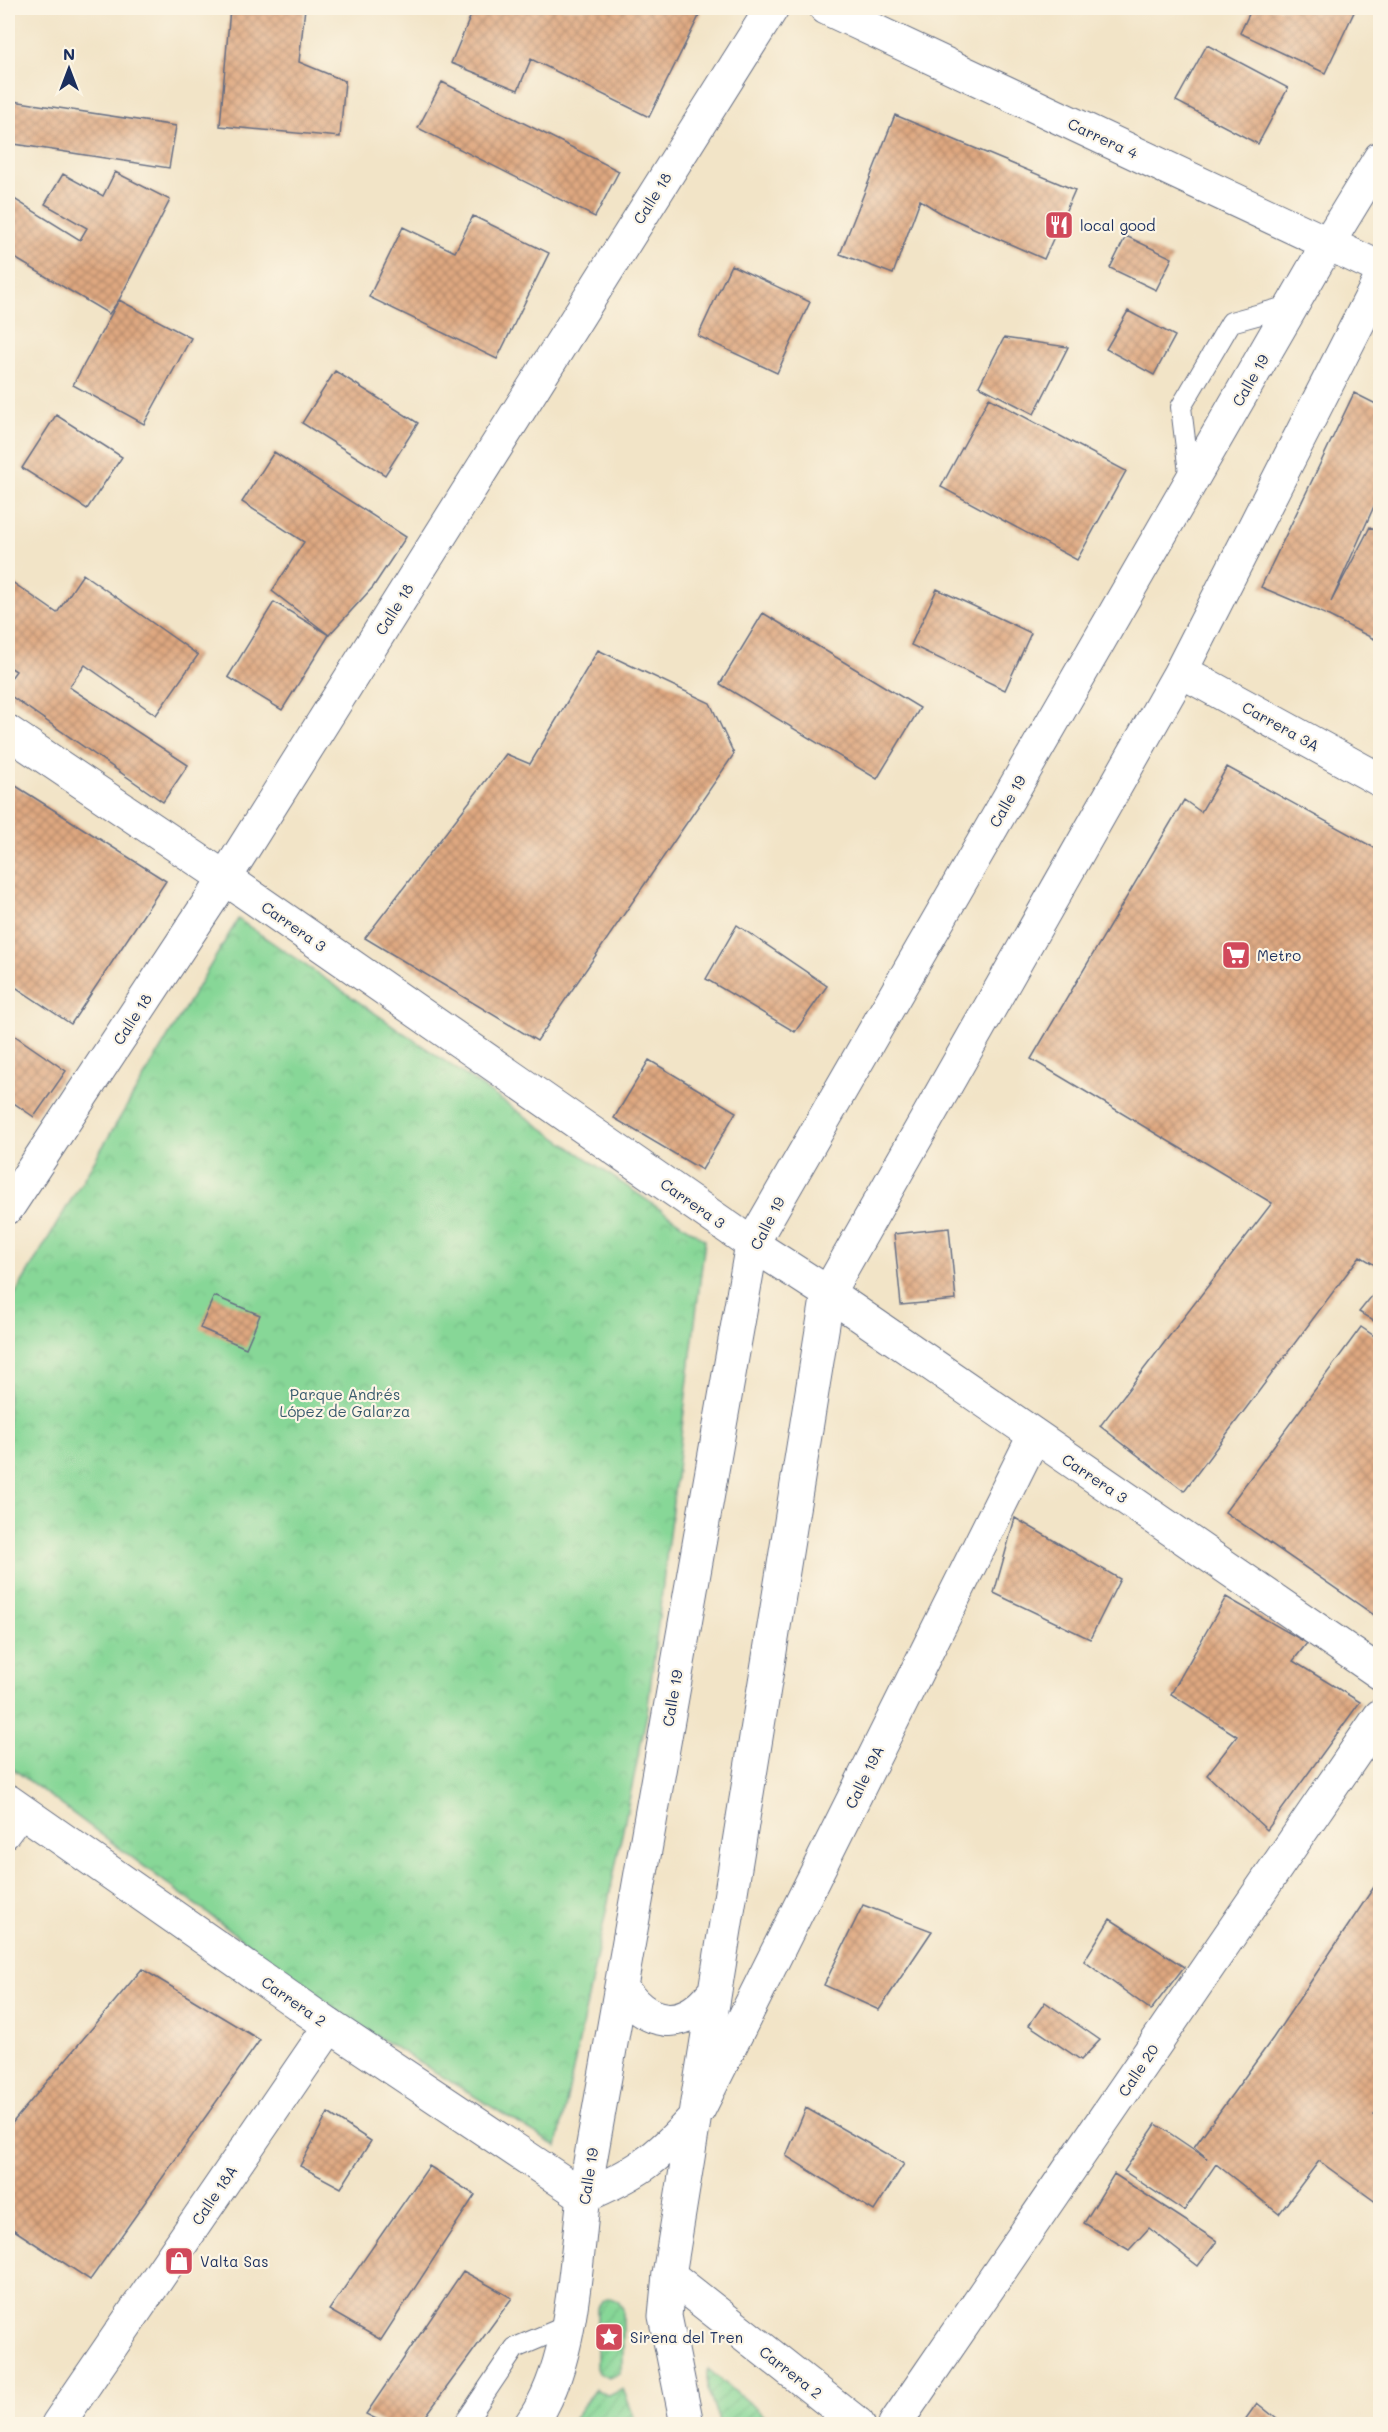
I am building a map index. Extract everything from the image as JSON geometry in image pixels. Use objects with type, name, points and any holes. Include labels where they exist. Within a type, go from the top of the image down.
[{"type":"street","name":"Calle 18","points":[[8,1207],[225,878],[772,8]]},
{"type":"street","name":"Carrera 4","points":[[826,8],[1380,268]]},
{"type":"street","name":"Calle 19","points":[[531,2424],[552,2389],[563,2353],[584,2196],[752,1244],[1327,245],[1380,158]]},
{"type":"street","points":[[687,2424],[665,2316],[669,2275],[828,1293],[1181,671],[1380,279]]},
{"type":"street","name":"Carrera 3A","points":[[1181,671],[1380,780]]},
{"type":"street","name":"Carrera 3","points":[[8,732],[225,878],[752,1244],[828,1293],[1380,1673]]},
{"type":"street","name":"Calle 19A","points":[[694,2118],[1034,1436]]},
{"type":"street","name":"Calle 20","points":[[895,2424],[1380,1716]]},
{"type":"street","name":"Carrera 2","points":[[14,1818],[584,2196]]},
{"type":"street","points":[[621,1987],[632,2003],[647,2015],[665,2019],[685,2017],[701,2008],[713,1993]]},
{"type":"street","name":"Calle 18A","points":[[57,2424],[330,2026]]},
{"type":"street","points":[[584,2196],[627,2178],[664,2152],[694,2118]]},
{"type":"street","name":"Carrera 2","points":[[669,2275],[858,2424]]},
{"type":"lane","points":[[1191,483],[1181,407],[1231,322],[1293,305]]},
{"type":"lane","points":[[464,2424],[515,2348],[567,2326]]},
{"type":"green space","name":"Parque Andrés López de Galarza","points":[[238,919],[705,1240],[647,1714],[557,2147],[352,2021],[8,1765],[8,1306]]},
{"type":"green space","points":[[610,2298],[618,2301],[623,2309],[623,2363],[619,2373],[609,2378],[599,2373],[597,2368],[597,2308],[602,2301]]},
{"type":"green space","points":[[708,2369],[774,2424],[720,2424],[708,2391]]},
{"type":"green space","points":[[595,2389],[609,2396],[623,2389],[637,2424],[570,2424]]},
{"type":"building","points":[[230,8],[305,8],[299,62],[345,81],[340,137],[220,126]]},
{"type":"building","points":[[474,8],[693,8],[701,12],[649,117],[531,59],[518,90],[451,63]]},
{"type":"building","points":[[1252,8],[1356,8],[1325,73],[1240,33]]},
{"type":"building","points":[[1207,45],[1288,88],[1258,144],[1176,101]]},
{"type":"building","points":[[442,82],[619,171],[595,217],[418,128]]},
{"type":"building","points":[[13,101],[176,126],[169,168],[8,143]]},
{"type":"building","points":[[895,115],[1075,190],[1044,259],[944,215],[920,200],[893,274],[840,254]]},
{"type":"building","points":[[115,172],[170,200],[119,300],[109,314],[8,254],[8,195],[80,240],[87,228],[45,204],[63,174],[103,196]]},
{"type":"building","points":[[473,216],[549,253],[497,359],[369,297],[403,227],[455,252]]},
{"type":"building","points":[[1126,236],[1172,258],[1156,290],[1110,268]]},
{"type":"building","points":[[731,265],[810,302],[777,373],[698,336]]},
{"type":"building","points":[[119,300],[191,338],[144,424],[73,385]]},
{"type":"building","points":[[1128,311],[1175,336],[1154,375],[1106,349]]},
{"type":"building","points":[[1004,338],[1068,347],[1034,414],[979,386]]},
{"type":"building","points":[[335,371],[418,423],[385,475],[302,423]]},
{"type":"building","points":[[1354,393],[1380,406],[1380,493],[1331,602],[1370,527],[1380,532],[1380,626],[1374,639],[1325,614],[1261,587]]},
{"type":"building","points":[[989,398],[1126,471],[1077,560],[941,487]]},
{"type":"building","points":[[56,415],[122,457],[87,509],[22,468]]},
{"type":"building","points":[[274,452],[406,537],[373,587],[329,635],[272,591],[304,542],[242,502]]},
{"type":"building","points":[[83,574],[198,655],[156,715],[85,665],[69,687],[188,765],[163,802],[8,694],[8,682],[16,671],[8,666],[9,580],[57,613]]},
{"type":"building","points":[[937,589],[1031,633],[1005,690],[911,645]]},
{"type":"building","points":[[274,602],[329,635],[282,710],[228,677]]},
{"type":"building","points":[[763,613],[920,708],[877,779],[720,684]]},
{"type":"building","points":[[598,650],[710,703],[734,754],[537,1041],[365,938],[506,754],[530,764]]},
{"type":"building","name":"Metro","points":[[1227,767],[1380,851],[1380,1268],[1360,1256],[1184,1491],[1100,1426],[1272,1203],[1031,1059],[1184,800],[1201,812]]},
{"type":"building","points":[[8,781],[166,881],[71,1024],[8,982]]},
{"type":"building","points":[[737,925],[827,986],[795,1032],[706,979]]},
{"type":"building","points":[[8,1031],[66,1071],[34,1117],[8,1099]]},
{"type":"building","points":[[649,1060],[736,1112],[702,1170],[614,1118]]},
{"type":"building","points":[[949,1228],[956,1300],[901,1305],[894,1234]]},
{"type":"building","points":[[1380,1286],[1380,1325],[1359,1312]]},
{"type":"building","points":[[214,1296],[260,1315],[246,1348],[200,1328]]},
{"type":"building","points":[[1361,1327],[1380,1340],[1380,1619],[1225,1512]]},
{"type":"building","points":[[1015,1518],[1120,1579],[1090,1639],[994,1593]]},
{"type":"building","points":[[1226,1597],[1307,1643],[1293,1661],[1360,1702],[1267,1830],[1207,1775],[1237,1736],[1171,1694]]},
{"type":"building","points":[[1380,1878],[1380,2106],[1374,2115],[1380,2120],[1380,2205],[1319,2161],[1279,2214],[1216,2164],[1184,2211],[1124,2171],[1156,2124],[1208,2159],[1194,2147],[1273,2038]]},
{"type":"building","points":[[863,1905],[932,1931],[879,2010],[824,1985]]},
{"type":"building","points":[[1110,1919],[1184,1967],[1151,2010],[1084,1961]]},
{"type":"building","points":[[142,1969],[260,2040],[90,2280],[8,2226],[8,2128]]},
{"type":"building","points":[[1045,2002],[1100,2040],[1081,2060],[1029,2025]]},
{"type":"building","points":[[806,2108],[904,2164],[874,2211],[786,2156]]},
{"type":"building","points":[[328,2113],[371,2141],[341,2188],[300,2166]]},
{"type":"building","points":[[429,2166],[475,2195],[381,2340],[329,2310]]},
{"type":"building","points":[[1114,2174],[1217,2241],[1198,2266],[1149,2228],[1129,2250],[1084,2223]]},
{"type":"building","points":[[463,2271],[512,2298],[420,2424],[386,2424],[366,2414]]},
{"type":"building","points":[[1257,2403],[1283,2424],[1242,2424]]},
{"type":"place","name":"local good","points":[[1059,225]]},
{"type":"place","name":"Metro","points":[[1236,955]]},
{"type":"place","name":"Valta Sas","points":[[179,2261]]},
{"type":"place","name":"Sirena del Tren","points":[[609,2337]]}]
